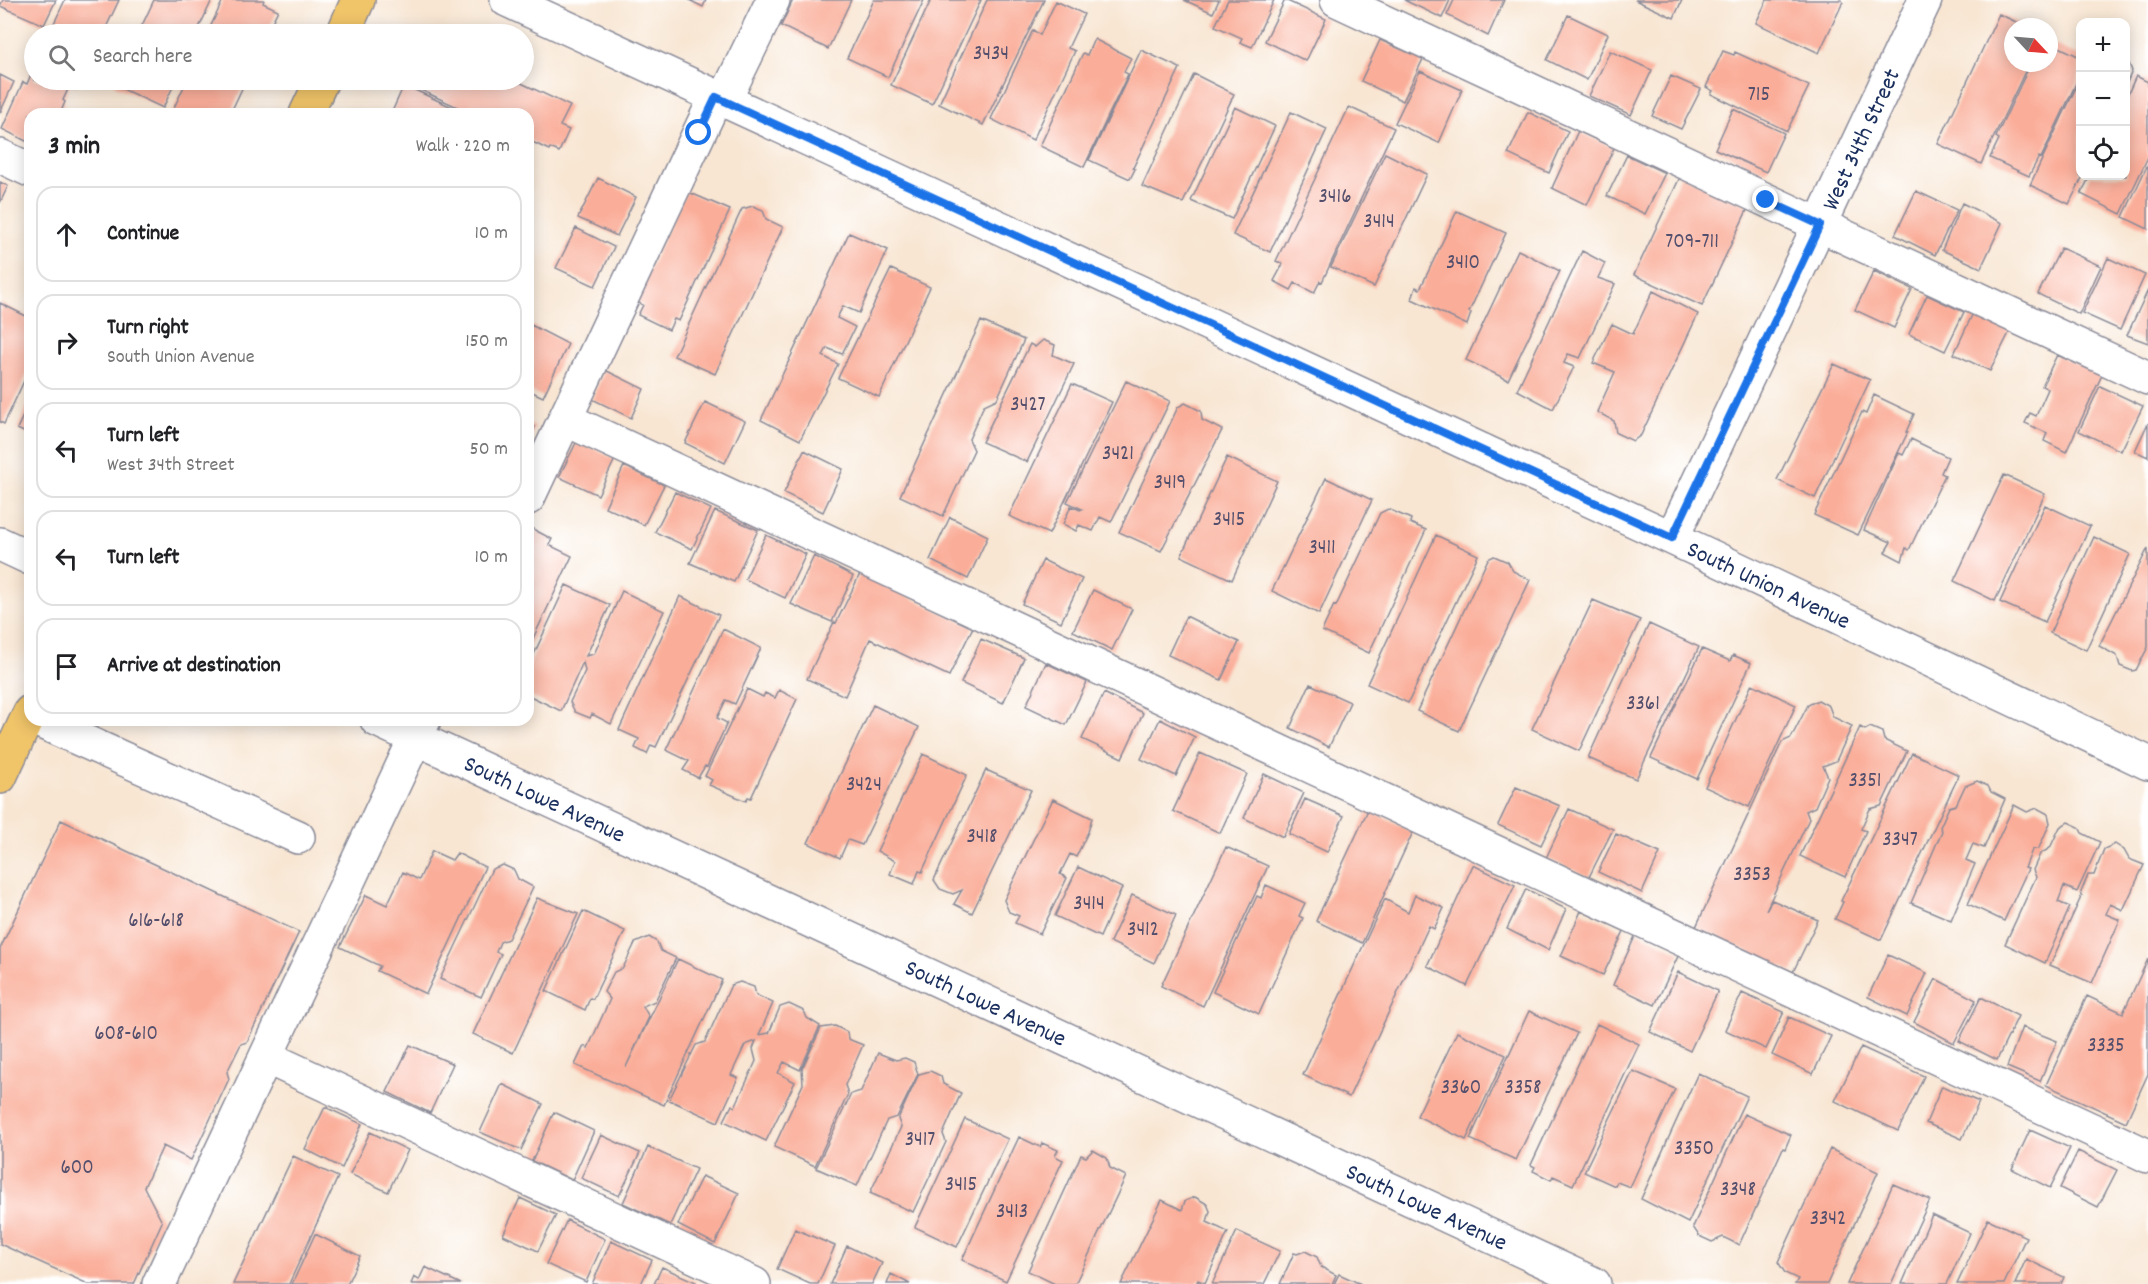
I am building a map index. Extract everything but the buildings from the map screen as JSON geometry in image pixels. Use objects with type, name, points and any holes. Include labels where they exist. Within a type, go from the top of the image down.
[{"type":"main road","points":[[347,24],[358,0]]},
{"type":"main road","points":[[309,108],[317,90]]},
{"type":"main road","points":[[0,777],[26,726]]},
{"type":"street","name":"South Union Avenue","points":[[507,0],[1672,538],[2148,763]]},
{"type":"street","points":[[534,485],[720,99],[773,0]]},
{"type":"street","points":[[1337,0],[2148,378]]},
{"type":"street","name":"West 34th Street","points":[[1672,538],[1925,0]]},
{"type":"street","points":[[0,156],[24,167]]},
{"type":"street","points":[[565,419],[2148,1156]]},
{"type":"street","points":[[0,544],[24,555]]},
{"type":"street","points":[[53,726],[298,837]]},
{"type":"street","points":[[159,1284],[419,729]]},
{"type":"street","name":"South Lowe Avenue","points":[[419,729],[1594,1284]]},
{"type":"street","points":[[266,1057],[754,1284]]},
{"type":"route","points":[[699,133],[716,97],[1672,538],[1820,225],[1766,200]]}]
